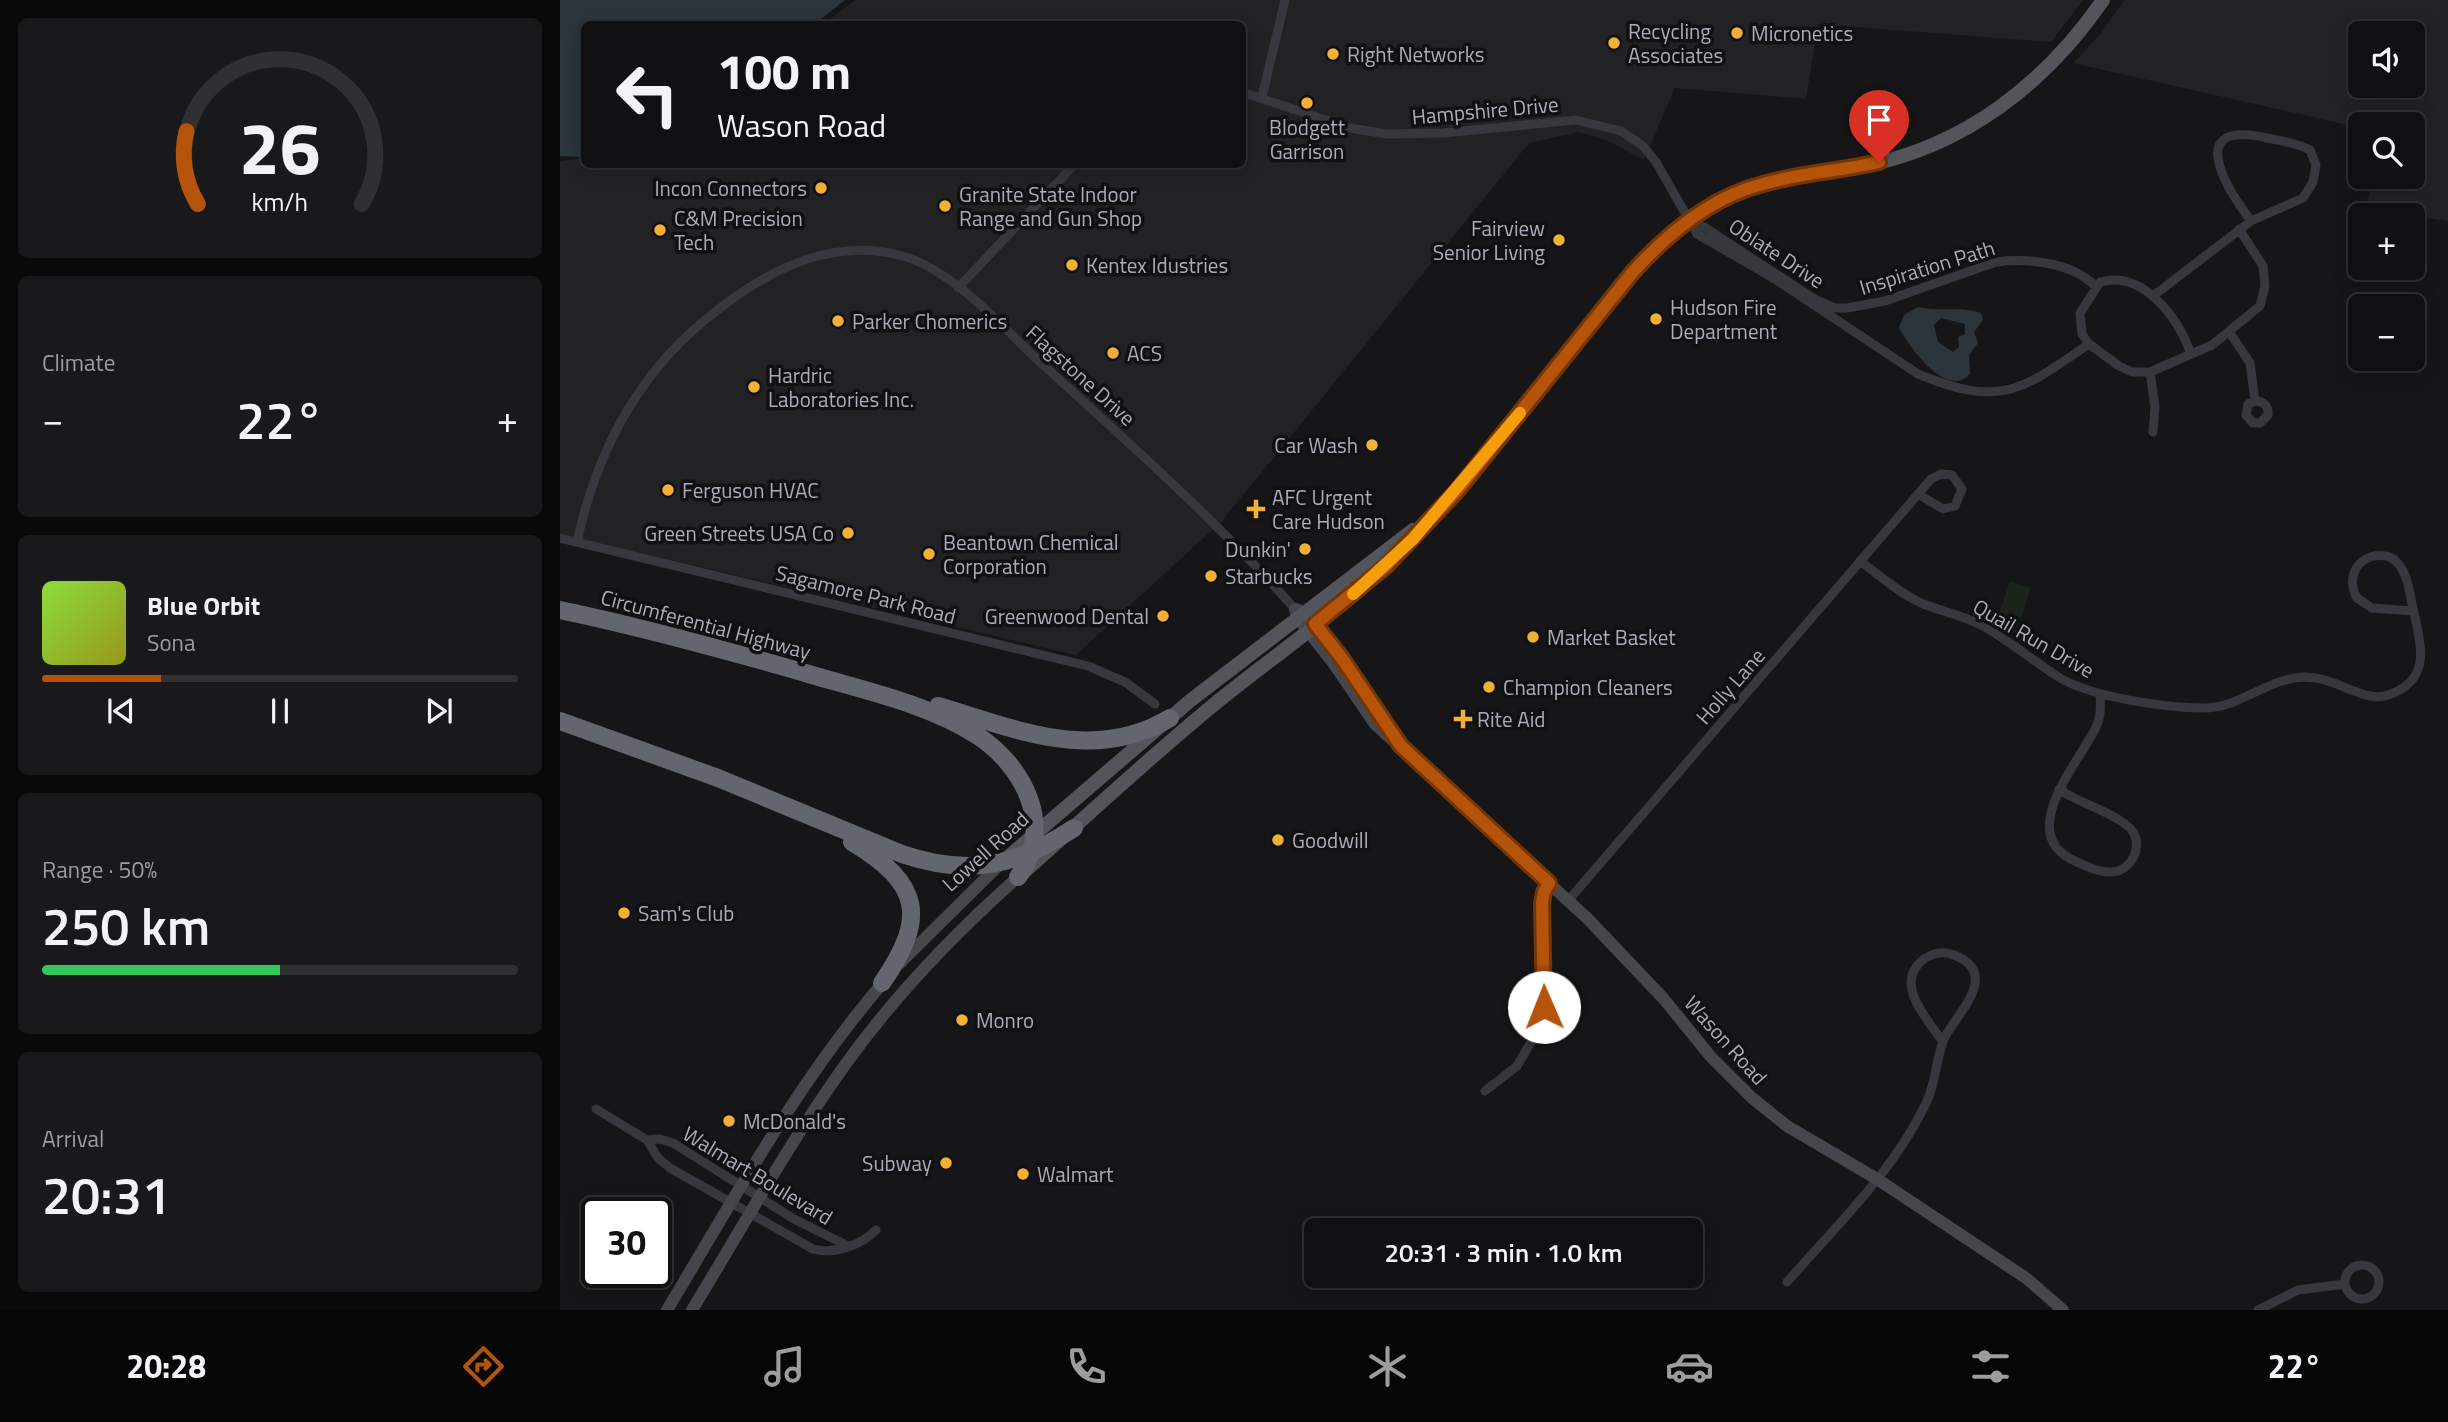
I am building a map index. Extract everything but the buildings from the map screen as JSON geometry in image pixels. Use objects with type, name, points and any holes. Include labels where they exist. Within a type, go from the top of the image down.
[{"type":"highway","name":"Circumferential Highway","points":[[560,610],[670,635],[839,683]]},
{"type":"highway","points":[[839,683],[927,703],[1067,742],[1118,739],[1146,730],[1170,718]]},
{"type":"highway","points":[[839,683],[944,719],[984,740],[1006,760],[1024,784],[1033,812],[1033,852],[1018,877]]},
{"type":"highway","points":[[560,721],[700,771],[924,861],[961,866],[1000,864],[1033,852],[1074,828]]},
{"type":"highway","points":[[800,812],[873,856],[897,877],[908,894],[912,916],[910,935],[882,984]]},
{"type":"main road","name":"Lowell Road","points":[[692,1310],[828,1090],[876,1025],[955,935],[1209,709],[1386,566],[1432,518],[1632,273],[1661,243],[1688,221],[1738,191],[1780,180],[1892,159],[1923,150],[1967,128],[2011,100],[2045,69],[2071,42],[2103,0]]},
{"type":"main road","name":"Lowell Road","points":[[667,1310],[825,1056],[882,984],[942,918],[1035,833],[1298,613],[1432,518]]},
{"type":"main road","name":"Wason Road","points":[[1298,613],[1311,627],[1369,718],[1549,883],[1638,970],[1711,1057],[1751,1097],[1787,1126],[1877,1179],[2026,1278],[2063,1310]]},
{"type":"street","points":[[1262,97],[1285,0]]},
{"type":"street","name":"Hampshire Drive","points":[[1246,93],[1350,128],[1387,134],[1443,133],[1576,120],[1609,126],[1628,134],[1650,154],[1688,221]]},
{"type":"street","points":[[2153,296],[2251,220],[2295,203],[2309,191],[2316,165],[2310,150],[2244,132],[2231,134],[2222,141],[2218,153],[2222,177],[2251,220]]},
{"type":"street","points":[[958,288],[1071,168]]},
{"type":"street","name":"Oblate Drive","points":[[1688,221],[1704,227],[1816,300],[1835,308],[1847,309]]},
{"type":"street","name":"Oblate Drive","points":[[1688,221],[1707,241],[1775,279],[1837,323],[1918,374],[1943,385],[2003,392],[2021,387],[2089,344]]},
{"type":"street","points":[[2191,354],[2182,334],[2153,296],[2139,285],[2124,279],[2109,279],[2095,286],[2080,313],[2080,328],[2089,344],[2132,372],[2150,372],[2191,354],[2230,333],[2256,312],[2264,294],[2261,259],[2239,229]]},
{"type":"street","name":"Flagstone Drive","points":[[577,542],[586,501],[599,465],[633,398],[682,340],[733,298],[790,265],[844,250],[881,251],[908,258],[934,270],[958,288],[1156,465],[1298,613]]},
{"type":"street","name":"Inspiration Path","points":[[1847,309],[1885,301],[1996,262],[2012,260],[2050,265],[2080,275],[2095,286]]},
{"type":"street","points":[[1837,323],[1847,309]]},
{"type":"street","points":[[2230,333],[2250,363],[2255,401]]},
{"type":"street","points":[[2150,372],[2155,407],[2152,432]]},
{"type":"street","name":"Holly Lane","points":[[1568,901],[1860,561],[1918,494],[1931,479],[1941,474],[1956,478],[1962,489],[1959,501],[1943,509],[1918,494]]},
{"type":"street","name":"Sagamore Park Road","points":[[560,538],[1088,666],[1125,682],[1156,704]]},
{"type":"street","name":"Quail Run Drive","points":[[1860,561],[1915,600],[1976,622],[2061,678],[2100,694],[2209,708],[2230,704],[2277,682],[2305,677],[2333,681],[2369,695],[2387,695],[2404,687],[2419,669],[2421,652],[2413,611],[2405,573],[2398,561],[2377,554],[2358,564],[2352,585],[2360,601],[2372,608],[2413,611]]},
{"type":"street","points":[[2059,789],[2082,804],[2127,824],[2137,845],[2128,865],[2117,871],[2104,872],[2057,852],[2050,831],[2059,789],[2068,769],[2094,732],[2101,710],[2100,694]]},
{"type":"street","points":[[1485,1091],[1517,1066],[1541,1025],[1545,998],[1542,899],[1549,883]]},
{"type":"street","points":[[1787,1282],[1877,1179],[1927,1100],[1942,1042],[1955,1020],[1970,1003],[1975,988],[1967,964],[1959,957],[1944,953],[1923,959],[1913,972],[1911,982],[1913,998],[1942,1042]]},
{"type":"street","name":"Walmart Boulevard","points":[[596,1109],[647,1140],[670,1168],[813,1249],[830,1251],[850,1246],[876,1230]]},
{"type":"street","name":"Walmart Boulevard","points":[[647,1140],[660,1139],[673,1143],[815,1231],[850,1246]]},
{"type":"street","points":[[2258,1310],[2273,1300],[2298,1290],[2345,1284]]},
{"type":"shaded area","points":[[560,0],[845,0],[819,21],[581,21],[581,157],[560,156]]},
{"type":"shaded area","points":[[856,0],[2083,0],[2051,42],[1818,24],[1806,99],[1675,88],[1644,160],[1606,140],[1579,132],[1529,143],[1222,521],[1076,655],[560,534],[560,161],[581,158],[581,168],[1246,168],[1246,21],[827,21]]},
{"type":"shaded area","points":[[2124,0],[2448,0],[2448,221],[2425,218],[2425,203],[2366,203],[2370,189],[2425,189],[2425,112],[2348,112],[2348,125],[2073,63],[2099,36]]},
{"type":"shaded area","points":[[1918,307],[1981,313],[1983,320],[1974,332],[1978,343],[1969,355],[1970,374],[1960,380],[1950,380],[1929,368],[1899,328],[1904,315]],"holes":[[[1941,318],[1965,324],[1965,334],[1958,337],[1959,347],[1953,352],[1938,342],[1934,325]]]},
{"type":"shaded area","points":[[2010,581],[2031,588],[2017,629],[1996,622]]},
{"type":"slow traffic","points":[[1353,594],[1413,539],[1457,491],[1520,413]]},
{"type":"place","name":"Micronetics","points":[[1737,33]]},
{"type":"place","name":"Recycling Associates","points":[[1614,43]]},
{"type":"place","name":"Right Networks","points":[[1333,54]]},
{"type":"place","name":"Blodgett Garrison","points":[[1307,103]]},
{"type":"place","name":"Incon Connectors","points":[[821,188]]},
{"type":"place","name":"Granite State Indoor Range and Gun Shop","points":[[945,206]]},
{"type":"place","name":"C&M Precision Tech","points":[[660,230]]},
{"type":"place","name":"Fairview Senior Living","points":[[1559,240]]},
{"type":"place","name":"Kentex Idustries","points":[[1072,265]]},
{"type":"place","name":"Hudson Fire Department","points":[[1656,319]]},
{"type":"place","name":"Parker Chomerics","points":[[838,321]]},
{"type":"place","name":"ACS","points":[[1113,353]]},
{"type":"place","name":"Hardric Laboratories Inc.","points":[[754,387]]},
{"type":"place","name":"Car Wash","points":[[1372,445]]},
{"type":"place","name":"Ferguson HVAC","points":[[668,490]]},
{"type":"place","name":"AFC Urgent Care Hudson","points":[[1256,509]]},
{"type":"place","name":"Green Streets USA Co","points":[[848,533]]},
{"type":"place","name":"Dunkin'","points":[[1305,549]]},
{"type":"place","name":"Beantown Chemical Corporation","points":[[929,554]]},
{"type":"place","name":"Starbucks","points":[[1211,576]]},
{"type":"place","name":"Greenwood Dental","points":[[1163,616]]},
{"type":"place","name":"Market Basket","points":[[1533,637]]},
{"type":"place","name":"Champion Cleaners","points":[[1489,687]]},
{"type":"place","name":"Rite Aid","points":[[1463,719]]},
{"type":"place","name":"Goodwill","points":[[1278,840]]},
{"type":"place","name":"Sam's Club","points":[[624,913]]},
{"type":"place","name":"Monro","points":[[962,1020]]},
{"type":"place","name":"McDonald's","points":[[729,1121]]},
{"type":"place","name":"Subway","points":[[946,1163]]},
{"type":"place","name":"Walmart","points":[[1023,1174]]},
{"type":"route","points":[[1544,1007],[1542,895],[1549,883],[1401,746],[1341,657],[1315,624],[1372,579],[1442,508],[1632,273],[1666,237],[1709,207],[1738,191],[1780,180],[1879,162]]}]
